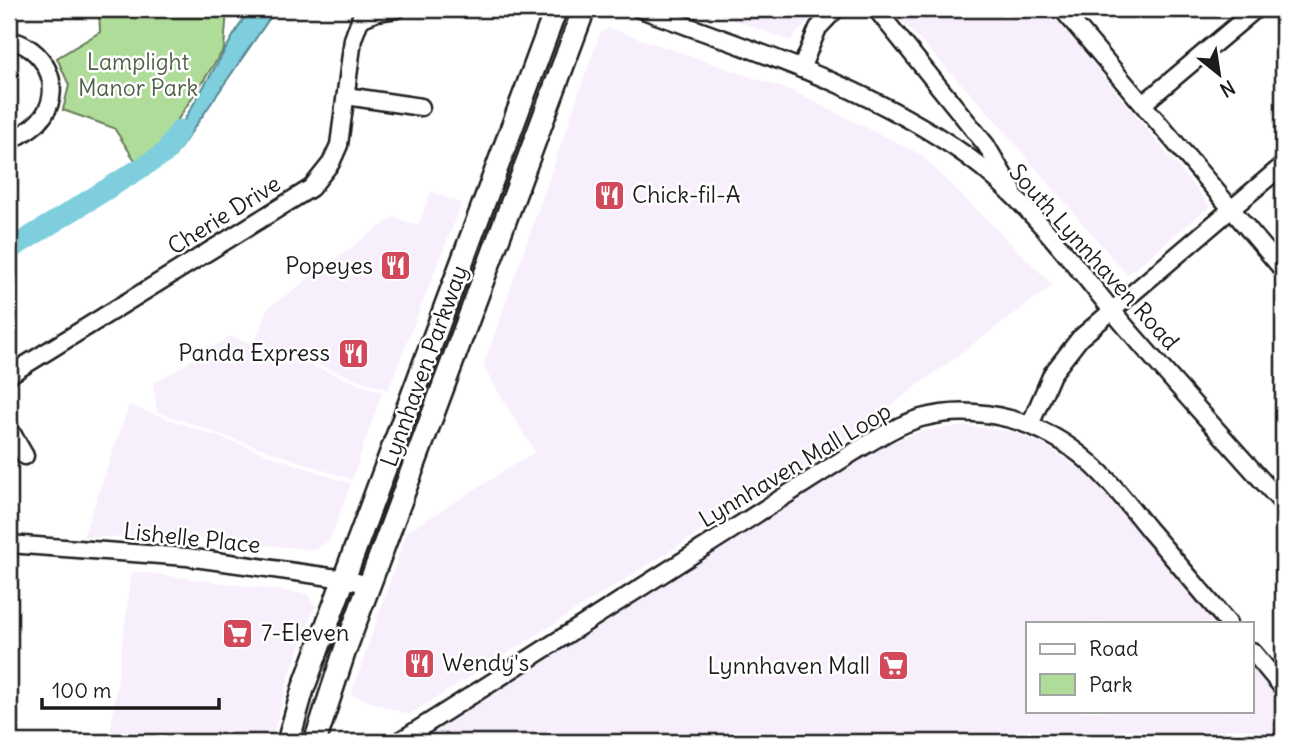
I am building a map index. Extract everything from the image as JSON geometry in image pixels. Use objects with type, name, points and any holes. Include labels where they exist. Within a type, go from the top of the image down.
[{"type":"main road","name":"Lynnhaven Parkway","points":[[288,742],[303,689],[556,9]]},
{"type":"main road","name":"Lynnhaven Parkway","points":[[316,742],[369,585],[584,9]]},
{"type":"street","name":"Cherie Drive","points":[[9,375],[311,188],[331,163],[338,145],[353,39],[362,14],[397,9]]},
{"type":"street","name":"South Lynnhaven Road","points":[[640,9],[850,90],[940,138],[972,160],[1016,199],[1283,504]]},
{"type":"street","points":[[801,69],[818,28],[836,9]]},
{"type":"street","points":[[876,9],[986,145],[1016,199]]},
{"type":"street","points":[[1062,9],[1283,270]]},
{"type":"street","points":[[1143,104],[1256,9]]},
{"type":"street","points":[[9,40],[35,51],[44,62],[51,84],[51,96],[44,115],[34,126],[9,142]]},
{"type":"street","points":[[345,96],[421,107]]},
{"type":"street","points":[[1030,425],[1044,390],[1065,355],[1080,338],[1283,165]]},
{"type":"street","name":"Lynnhaven Mall Loop","points":[[398,742],[888,432],[921,418],[955,413],[987,414],[1030,425],[1074,450],[1103,475],[1227,622]]},
{"type":"street","points":[[9,428],[25,456]]},
{"type":"street","name":"Lishelle Place","points":[[9,544],[187,557],[345,579],[369,585]]},
{"type":"street","points":[[1254,653],[1283,688]]},
{"type":"shaded area","points":[[704,9],[820,9],[790,41]]},
{"type":"shaded area","points":[[890,9],[1048,9],[1210,206],[1127,275],[988,112]]},
{"type":"shaded area","points":[[609,28],[792,91],[920,154],[1053,285],[831,450],[409,715],[351,695],[407,532],[535,452],[483,367],[600,33]]},
{"type":"shaded area","points":[[431,192],[462,203],[388,390],[255,343],[267,309],[393,217],[418,226]]},
{"type":"shaded area","points":[[231,336],[382,392],[352,480],[157,412],[153,384]]},
{"type":"shaded area","points":[[129,405],[351,484],[330,539],[316,550],[188,537],[83,537]]},
{"type":"shaded area","name":"Lynnhaven Mall","points":[[966,426],[1013,432],[1045,445],[1086,473],[1119,507],[1215,622],[1026,622],[1026,712],[1254,712],[1254,668],[1283,704],[1283,742],[416,742],[878,448],[922,431]]},
{"type":"shaded area","points":[[132,571],[307,594],[315,606],[288,679],[271,742],[109,742]]},
{"type":"green space","name":"Lamplight Manor Park","points":[[99,9],[227,9],[224,49],[163,142],[138,165],[114,128],[63,110],[69,85],[57,58],[100,32]]},
{"type":"water","points":[[249,9],[276,9],[174,157],[165,153]]},
{"type":"waterway","points":[[9,250],[165,153],[180,130]]},
{"type":"place","name":"Chick-fil-A","points":[[609,195]]},
{"type":"place","name":"Popeyes","points":[[396,266]]},
{"type":"place","name":"Panda Express","points":[[353,353]]},
{"type":"place","name":"7-Eleven","points":[[238,633]]},
{"type":"place","name":"Wendy's","points":[[419,663]]},
{"type":"place","name":"Lynnhaven Mall","points":[[893,666]]}]
